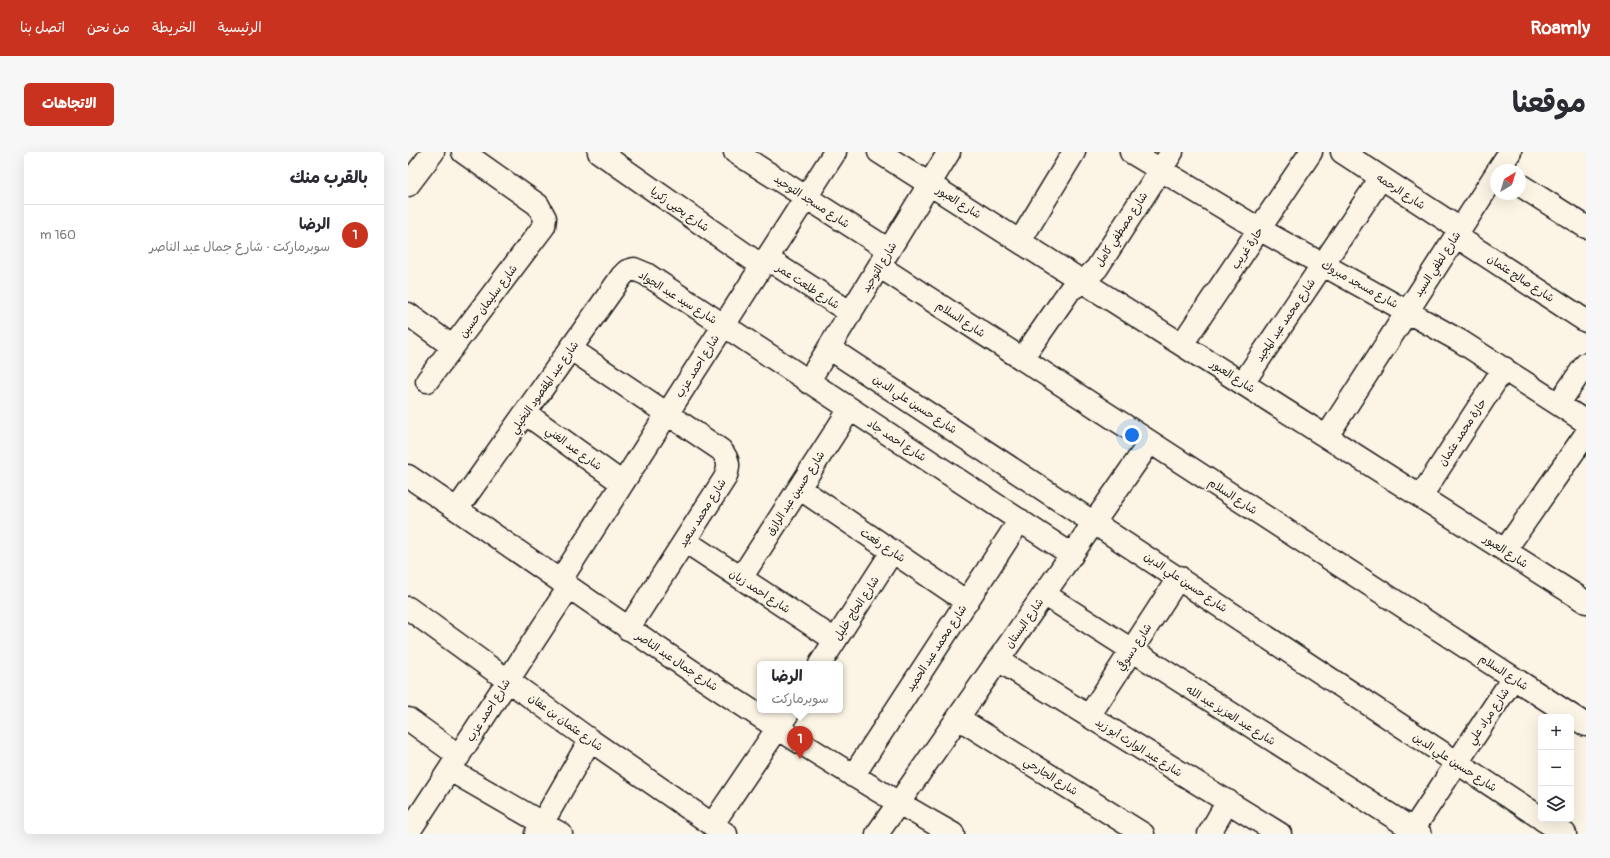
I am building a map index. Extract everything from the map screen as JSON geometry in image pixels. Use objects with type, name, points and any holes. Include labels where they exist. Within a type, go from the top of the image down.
[{"type":"street","points":[[408,185],[432,152]]},
{"type":"street","name":"شارع سليمان حسين","points":[[427,381],[544,226],[545,218],[538,205],[463,152]]},
{"type":"street","name":"شارع يحيى زكريا","points":[[599,152],[764,262]]},
{"type":"street","name":"شارع مسجد التوحيد","points":[[735,152],[806,197],[884,258]]},
{"type":"street","name":"شارع احمد عزب","points":[[410,833],[507,680],[565,584],[622,483],[836,152]]},
{"type":"street","name":"شارع العبور","points":[[879,152],[1084,281],[1586,602]]},
{"type":"street","name":"شارع التوحيد","points":[[808,382],[949,152]]},
{"type":"street","points":[[1020,241],[1074,152]]},
{"type":"street","name":"شارع مسجد مبروك","points":[[1130,152],[1259,229],[1408,311],[1504,368],[1586,422]]},
{"type":"street","name":"شارع مصطفي كامل","points":[[1022,359],[1070,290],[1084,281],[1102,260],[1172,152]]},
{"type":"street","name":"حارة غريب","points":[[1182,344],[1312,152]]},
{"type":"street","name":"شارع الرحمه","points":[[1342,152],[1458,232]]},
{"type":"street","points":[[1502,164],[1510,152]]},
{"type":"street","name":"شارع محمد عبد المجيد","points":[[1243,383],[1381,178]]},
{"type":"street","name":"شارع لطفي السيد","points":[[1327,436],[1490,183]]},
{"type":"street","points":[[1526,189],[1586,227]]},
{"type":"street","name":"شارع صالح عثمان","points":[[1458,232],[1586,320]]},
{"type":"street","name":"شارع السلام","points":[[884,258],[1022,359],[1586,725]]},
{"type":"street","name":"شارع طلعت عمر","points":[[764,262],[851,313]]},
{"type":"street","name":"شارع سيد عبد الجواد","points":[[634,269],[646,274],[723,325]]},
{"type":"street","name":"شارع عبد المقصود النخيلي","points":[[457,509],[622,276],[627,271],[634,269]]},
{"type":"street","points":[[408,314],[453,346]]},
{"type":"street","name":"شارع احمد جاد","points":[[723,325],[1072,555]]},
{"type":"street","name":"شارع حسين علي الدين","points":[[830,348],[1179,577],[1538,816]]},
{"type":"street","points":[[571,349],[667,413]]},
{"type":"street","points":[[1559,403],[1586,364]]},
{"type":"street","name":"حارة محمد عثمان","points":[[1421,496],[1504,368]]},
{"type":"street","name":"شارع حسين عبد الرازق","points":[[741,578],[850,409]]},
{"type":"street","name":"شارع عبد الغني","points":[[525,413],[622,483]]},
{"type":"street","name":"شارع محمد سعيد","points":[[628,628],[725,478],[729,468],[728,458],[721,450],[667,413]]},
{"type":"street","points":[[1505,550],[1586,434]]},
{"type":"street","name":"شارع البستان","points":[[877,834],[1150,442]]},
{"type":"street","name":"شارع جمال عبد الناصر","points":[[408,476],[628,628],[778,728],[898,804],[953,834]]},
{"type":"street","name":"شارع رفعت","points":[[799,488],[967,602]]},
{"type":"street","name":"شارع محمد عبد الحميد","points":[[853,776],[1020,520]]},
{"type":"street","name":"شارع احمد زيان","points":[[685,541],[835,640]]},
{"type":"street","name":"شارع الحاج خليل","points":[[822,661],[892,552]]},
{"type":"street","name":"شارع دسوقي","points":[[1089,716],[1179,577]]},
{"type":"street","name":"شارع عبد العزيز عبد الله","points":[[1044,594],[1131,652],[1414,833]]},
{"type":"street","name":"شارع عثمان بن عفان","points":[[408,608],[590,740],[719,830]]},
{"type":"street","name":"شارع عبد الوارث أبو زيد","points":[[998,660],[1280,834]]},
{"type":"street","name":"شارع مراد علي","points":[[1414,833],[1456,763],[1514,678]]},
{"type":"street","points":[[719,830],[788,713]]},
{"type":"street","points":[[408,718],[454,763],[539,828],[561,834]]},
{"type":"street","name":"شارع الجارحي","points":[[958,718],[1143,834]]},
{"type":"street","points":[[539,828],[590,740]]},
{"type":"street","points":[[1209,834],[1228,802]]},
{"type":"street","name":"شارع حسين علي الدين","points":[[1547,822],[1565,834]]},
{"type":"place","name":"الرضا","points":[[800,759]]}]
